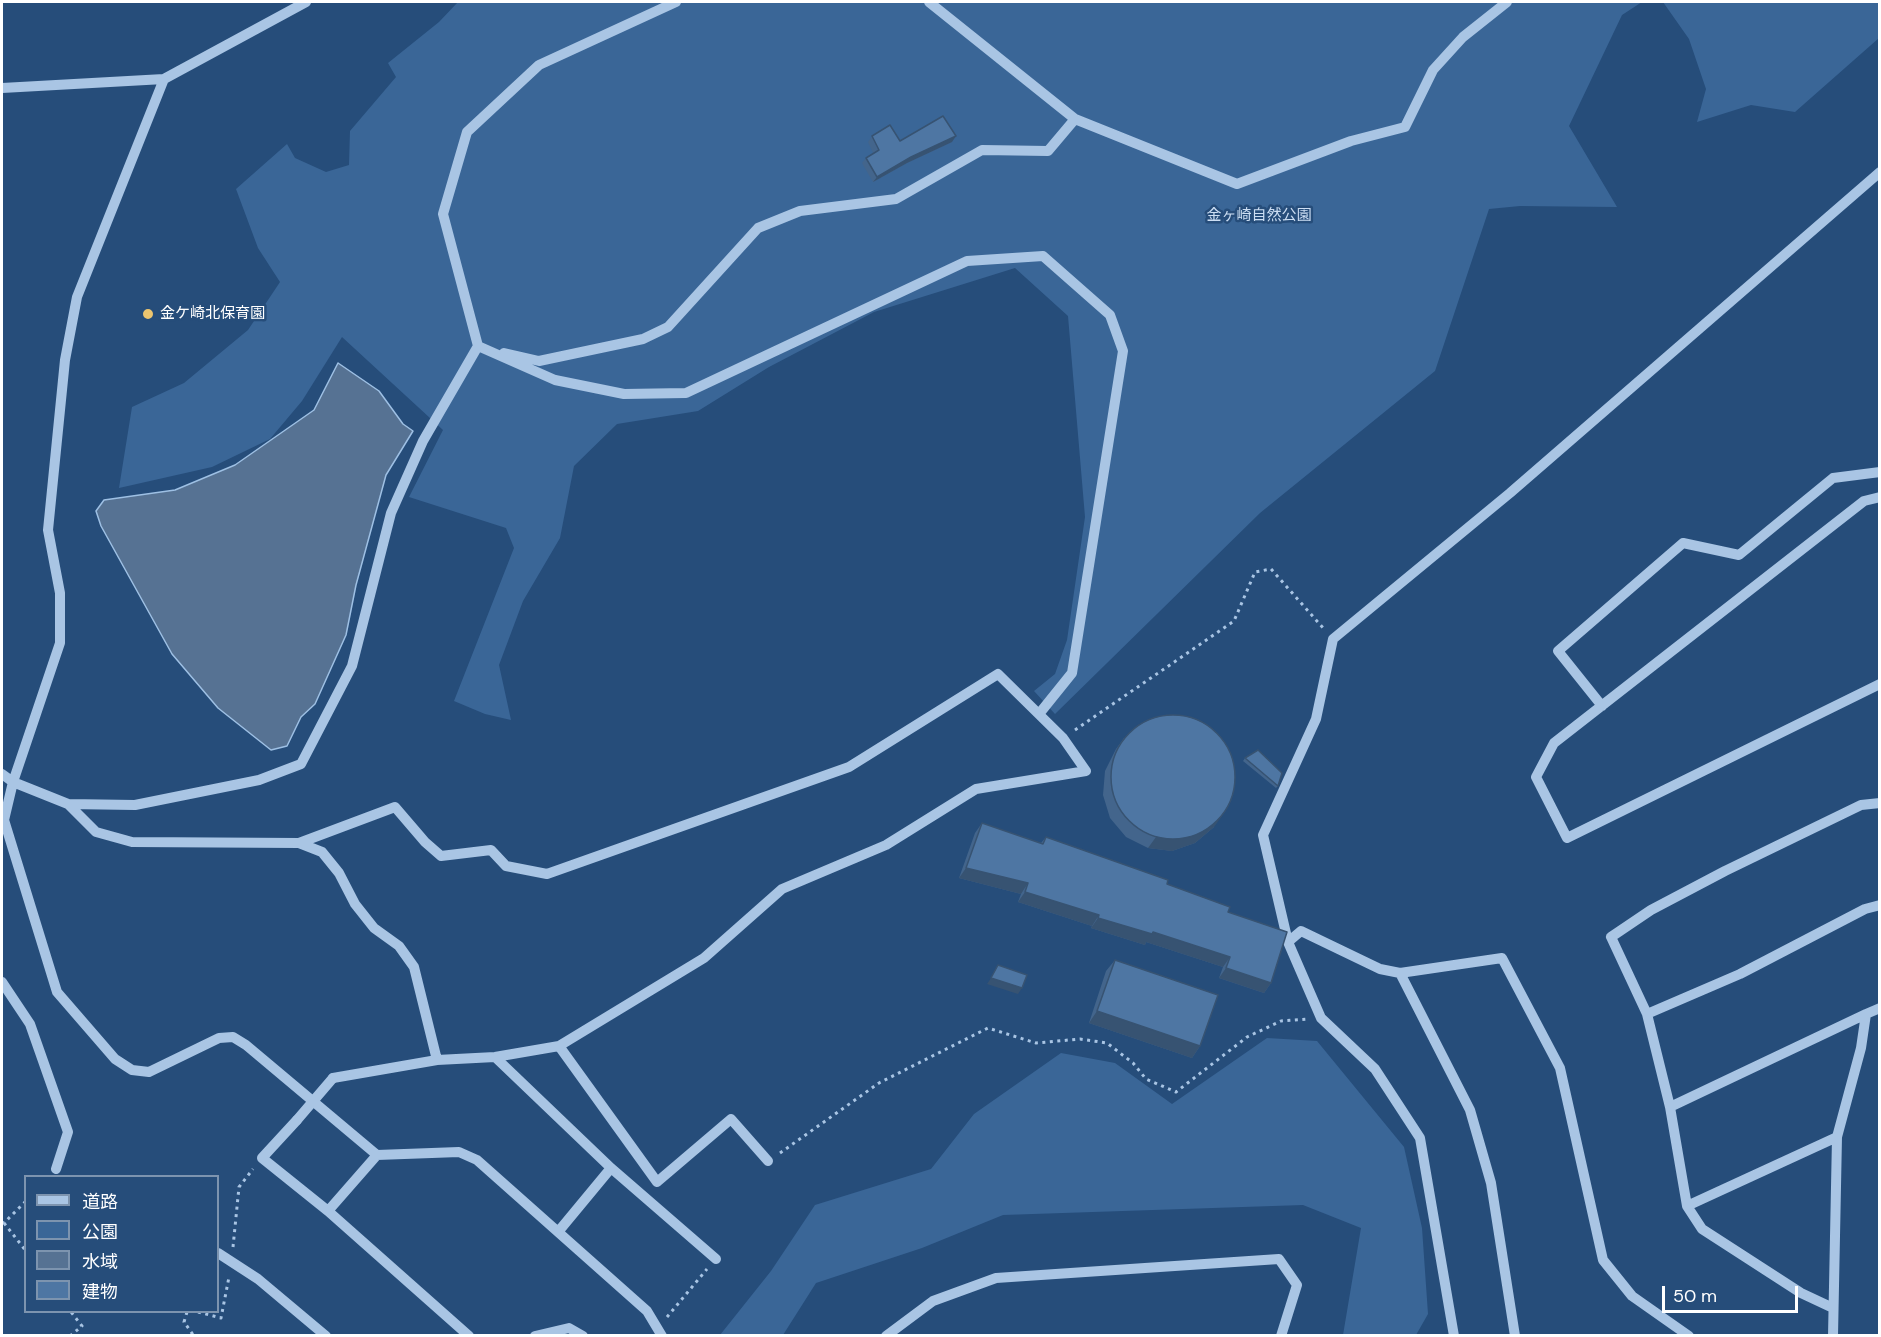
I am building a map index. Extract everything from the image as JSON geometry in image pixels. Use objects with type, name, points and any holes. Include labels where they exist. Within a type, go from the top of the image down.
[{"type":"street","points":[[2,88],[164,79],[306,2]]},
{"type":"street","points":[[2,774],[13,782],[68,804],[135,805],[260,780],[301,764],[352,666],[391,513],[423,441],[478,346],[443,214],[467,132],[539,65],[676,2]]},
{"type":"street","points":[[929,2],[1075,119],[1237,184],[1351,141],[1404,127],[1433,70],[1463,37],[1507,2]]},
{"type":"street","points":[[164,79],[77,297],[65,360],[48,530],[60,593],[60,643],[13,782],[3,820],[57,992],[115,1059],[132,1070],[149,1072],[219,1038],[233,1037],[246,1045],[378,1155],[459,1152],[477,1160],[647,1311],[660,1331]]},
{"type":"street","points":[[478,346],[539,361],[643,339],[668,327],[758,228],[800,211],[896,199],[982,150],[1048,151],[1075,119]]},
{"type":"street","points":[[1454,1335],[1420,1138],[1375,1069],[1321,1018],[1288,942],[1263,835],[1316,719],[1333,639],[1509,493],[1880,172]]},
{"type":"street","points":[[478,346],[555,380],[624,394],[686,393],[967,261],[1043,256],[1110,315],[1124,351],[1072,673],[1039,714]]},
{"type":"street","points":[[1602,706],[1558,651],[1683,543],[1739,555],[1833,478],[1880,472]]},
{"type":"street","points":[[1880,497],[1864,501],[1554,743],[1536,777],[1567,838],[1880,684]]},
{"type":"street","points":[[68,804],[96,832],[132,842],[299,843],[395,807],[425,842],[441,856],[491,850],[506,866],[547,874],[849,767],[998,674],[1063,738],[1086,771],[976,789],[886,845],[782,890],[704,958],[559,1046],[495,1057],[437,1060],[333,1078],[262,1158],[328,1211],[469,1335]]},
{"type":"street","points":[[1833,1308],[1801,1293],[1702,1229],[1688,1206],[1670,1107],[1647,1014],[1611,937],[1651,910],[1725,871],[1861,805],[1880,803]]},
{"type":"street","points":[[299,843],[322,852],[339,873],[355,904],[374,928],[399,946],[414,967],[437,1060]]},
{"type":"street","points":[[1647,1014],[1740,974],[1865,909],[1880,905]]},
{"type":"street","points":[[1288,942],[1301,931],[1380,969],[1400,973],[1502,958],[1560,1068],[1603,1260],[1632,1296],[1689,1335]]},
{"type":"street","points":[[1400,973],[1470,1110],[1491,1183],[1515,1335]]},
{"type":"street","points":[[2,982],[30,1024],[68,1132],[56,1169]]},
{"type":"street","points":[[1670,1107],[1880,1008]]},
{"type":"street","points":[[1833,1335],[1837,1137],[1861,1048],[1866,1014]]},
{"type":"street","points":[[559,1046],[657,1182],[731,1119],[768,1161]]},
{"type":"street","points":[[495,1057],[611,1168],[716,1259]]},
{"type":"street","points":[[1688,1206],[1837,1137]]},
{"type":"street","points":[[328,1211],[378,1155]]},
{"type":"street","points":[[558,1232],[611,1168]]},
{"type":"street","points":[[219,1254],[258,1279],[326,1335]]},
{"type":"street","points":[[886,1335],[933,1301],[996,1278],[1279,1259],[1297,1285],[1281,1335]]},
{"type":"street","points":[[536,1335],[569,1328],[583,1335]]},
{"type":"path","points":[[1063,738],[1234,621],[1255,572],[1271,569],[1333,639]]},
{"type":"path","points":[[768,1161],[879,1083],[988,1028],[1036,1043],[1080,1039],[1107,1043],[1133,1063],[1146,1079],[1176,1092],[1247,1037],[1281,1021],[1321,1018]]},
{"type":"path","points":[[205,1313],[221,1318],[231,1263],[239,1187],[262,1158]]},
{"type":"path","points":[[24,1203],[3,1222],[24,1248]]},
{"type":"path","points":[[660,1331],[716,1259]]},
{"type":"path","points":[[70,1335],[82,1326],[72,1313]]},
{"type":"path","points":[[186,1313],[184,1322],[194,1335]]},
{"type":"green space","name":"金ヶ崎自然公園","points":[[458,2],[1642,2],[1622,15],[1569,126],[1617,207],[1520,206],[1489,209],[1435,371],[1260,513],[1055,714],[1034,691],[1055,674],[1067,640],[1085,517],[1068,316],[1015,268],[874,312],[769,367],[698,411],[617,424],[574,466],[560,538],[523,601],[499,665],[511,720],[485,714],[454,701],[514,548],[506,528],[409,497],[443,430],[342,337],[302,401],[270,439],[212,467],[119,488],[132,407],[184,383],[248,330],[280,282],[258,248],[236,189],[287,144],[295,158],[326,172],[349,165],[350,131],[396,77],[388,63],[439,22]]},
{"type":"green space","points":[[1663,2],[1879,2],[1879,38],[1795,112],[1751,105],[1697,122],[1706,89],[1689,39]]},
{"type":"green space","points":[[1267,1038],[1317,1041],[1404,1147],[1422,1228],[1428,1314],[1416,1335],[1343,1335],[1361,1228],[1303,1205],[1003,1215],[922,1248],[816,1283],[783,1335],[720,1335],[771,1271],[815,1205],[931,1169],[974,1114],[1061,1053],[1115,1063],[1172,1104]]},
{"type":"water","points":[[338,363],[379,391],[403,424],[413,431],[386,475],[356,585],[346,635],[315,704],[301,717],[287,746],[271,750],[218,708],[172,654],[101,526],[96,511],[104,500],[175,490],[235,465],[314,410]]},
{"type":"building","points":[[943,116],[956,136],[911,157],[877,177],[866,158],[879,150],[872,136],[890,125],[900,141]]},
{"type":"building","points":[[1173,715],[1197,720],[1217,733],[1230,753],[1235,777],[1230,801],[1217,821],[1197,834],[1173,839],[1149,834],[1129,821],[1116,801],[1111,777],[1116,753],[1129,733],[1149,720]]},
{"type":"building","points":[[1258,750],[1282,773],[1278,786],[1245,758]]},
{"type":"building","points":[[982,823],[1043,844],[1046,837],[1168,880],[1167,884],[1230,907],[1228,912],[1287,932],[1271,983],[1226,968],[1230,957],[1153,932],[1152,934],[1098,918],[1099,915],[1025,892],[1028,883],[966,868]]},
{"type":"building","points":[[1115,960],[1218,995],[1200,1046],[1097,1011]]},
{"type":"building","points":[[998,965],[1027,975],[1022,988],[991,978]]},
{"type":"place","name":"金ケ崎北保育園","points":[[148,314]]}]
